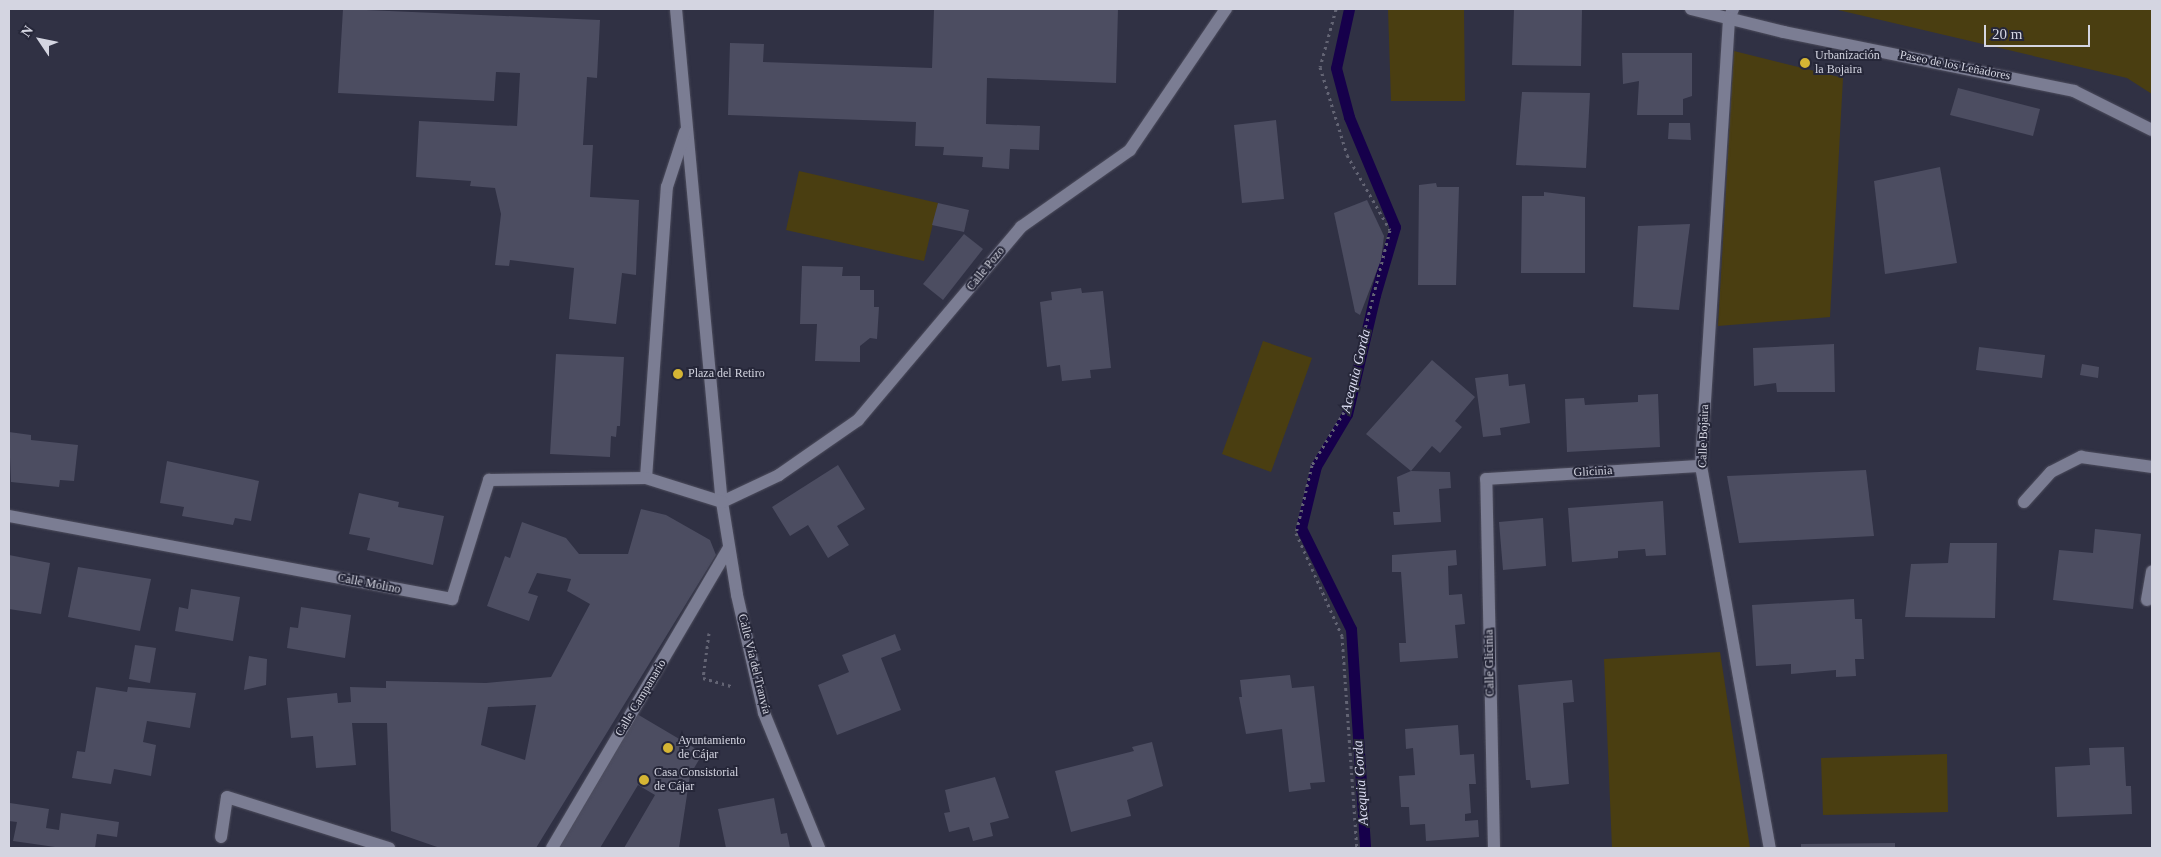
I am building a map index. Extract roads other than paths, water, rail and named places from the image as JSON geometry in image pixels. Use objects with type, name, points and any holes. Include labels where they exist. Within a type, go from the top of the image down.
[{"type":"street","points":[[676,9],[722,502],[646,478],[667,187],[687,127]]},
{"type":"street","name":"Calle Pozo","points":[[722,502],[779,475],[858,420],[1021,227],[1130,150],[1226,9]]},
{"type":"street","name":"Paseo de los Leñadores","points":[[1691,9],[1731,14],[2074,91],[2152,130]]},
{"type":"street","name":"Calle Bojaira","points":[[1731,14],[1701,466],[1770,848]]},
{"type":"street","points":[[2024,502],[2051,472],[2081,457],[2152,467]]},
{"type":"street","name":"Glicinia","points":[[1486,478],[1701,466]]},
{"type":"street","name":"Calle Molino","points":[[9,516],[452,599],[489,480],[646,478]]},
{"type":"street","name":"Calle Glicinia","points":[[1486,478],[1494,848]]},
{"type":"street","name":"Calle Vía del Tranvía","points":[[722,502],[729,548],[764,713],[819,848]]},
{"type":"street","name":"Calle Campanario","points":[[552,848],[729,548]]},
{"type":"street","points":[[2147,600],[2152,571]]},
{"type":"street","points":[[221,837],[227,797],[389,848]]},
{"type":"waterway","name":"Acequia Gorda","points":[[1349,9],[1336,68],[1349,117],[1395,227],[1375,295],[1347,414],[1316,466],[1301,528],[1351,629],[1365,848]]},
{"type":"place","name":"Urbanización la Bojaira","points":[[1805,63]]},
{"type":"place","name":"Plaza del Retiro","points":[[678,374]]},
{"type":"place","name":"Ayuntamiento de Cájar","points":[[668,748]]},
{"type":"place","name":"Casa Consistorial de Cájar","points":[[644,780]]}]
